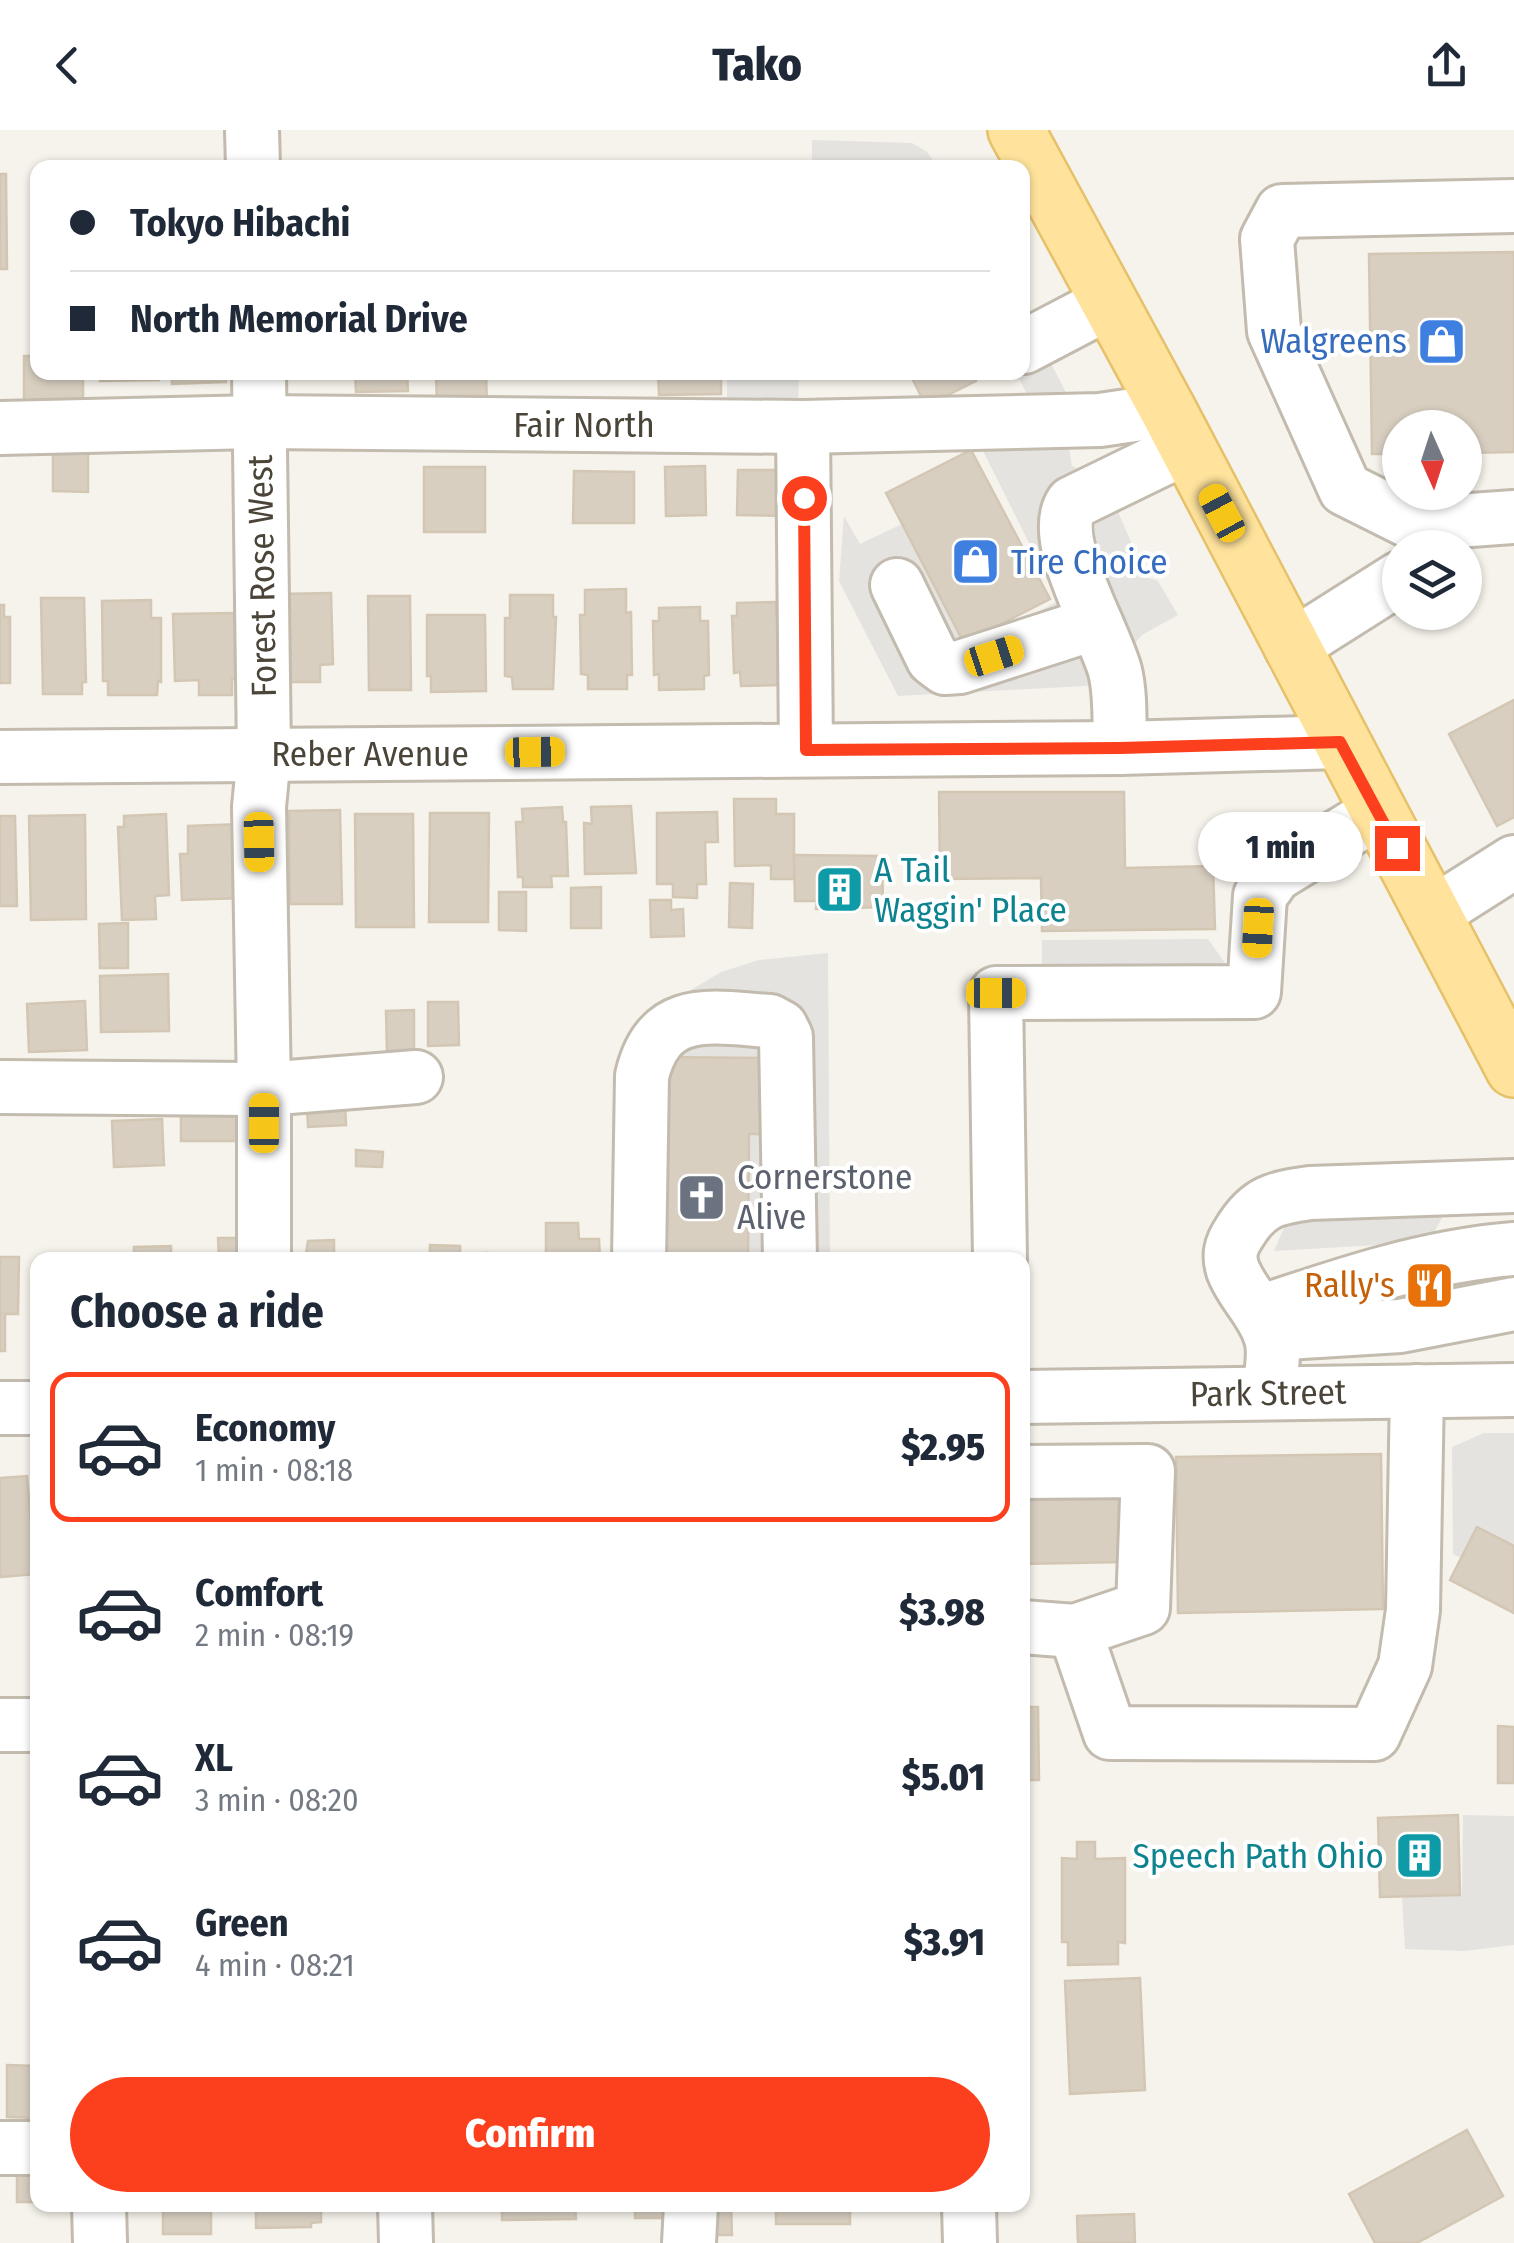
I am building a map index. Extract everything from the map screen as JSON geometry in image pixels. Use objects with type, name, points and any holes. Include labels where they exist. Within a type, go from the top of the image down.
[{"type":"main road","points":[[1016,130],[1514,1069]]},
{"type":"street","points":[[252,130],[252,160]]},
{"type":"street","points":[[1478,528],[1414,524],[1345,489],[1274,331],[1268,239],[1282,211],[1514,206]]},
{"type":"street","points":[[1030,344],[1108,303]]},
{"type":"street","name":"Fair North","points":[[0,428],[260,397],[803,427],[1100,420],[1177,428]]},
{"type":"street","name":"Forest Rose West","points":[[260,397],[264,754],[258,807],[264,1252]]},
{"type":"street","points":[[803,427],[806,750]]},
{"type":"street","points":[[1120,748],[1117,680],[1066,542],[1065,513],[1072,503],[1177,428]]},
{"type":"street","points":[[897,585],[933,659],[945,668],[960,667],[1096,622]]},
{"type":"street","points":[[1292,647],[1382,590]]},
{"type":"street","name":"Reber Avenue","points":[[0,756],[1120,748],[1340,742]]},
{"type":"street","points":[[1000,1252],[996,993],[1254,992],[1260,896],[1274,875],[1378,812]]},
{"type":"street","points":[[1432,914],[1514,862]]},
{"type":"street","points":[[639,1252],[642,1076],[648,1052],[665,1030],[694,1016],[770,1021],[782,1027],[786,1037],[790,1252]]},
{"type":"street","points":[[0,1086],[264,1089],[416,1077]]},
{"type":"street","points":[[1269,1393],[1273,1350],[1265,1323],[1235,1274],[1230,1255],[1232,1243],[1251,1212],[1266,1203],[1310,1193],[1514,1186]]},
{"type":"street","points":[[1265,1323],[1382,1274],[1468,1253],[1514,1249]]},
{"type":"street","points":[[1265,1323],[1400,1326],[1514,1304]]},
{"type":"street","name":"Park Street","points":[[1030,1397],[1514,1390]]},
{"type":"street","points":[[1075,1631],[1110,1733],[1374,1734],[1405,1666],[1413,1610],[1417,1391]]},
{"type":"street","points":[[1030,1628],[1075,1631],[1144,1608],[1148,1471],[1157,1444],[1156,1395]]},
{"type":"street","points":[[0,1408],[30,1408]]},
{"type":"street","points":[[1030,1472],[1148,1471]]},
{"type":"street","points":[[0,1725],[30,1725]]},
{"type":"street","points":[[0,2148],[30,2148]]},
{"type":"street","points":[[99,2212],[100,2243]]},
{"type":"street","points":[[405,2212],[406,2243]]},
{"type":"street","points":[[689,2243],[690,2212]]},
{"type":"street","points":[[969,2212],[970,2243]]},
{"type":"shaded area","points":[[812,140],[912,143],[933,160],[813,160]]},
{"type":"shaded area","points":[[1030,323],[1072,404],[1032,404],[1020,380],[1030,380]]},
{"type":"shaded area","points":[[727,380],[799,380],[798,414],[727,414]]},
{"type":"shaded area","points":[[973,431],[1066,431],[1072,466],[1090,469],[1120,507],[1119,514],[1146,577],[1158,581],[1178,615],[1142,635],[1136,642],[1133,659],[1103,685],[898,696],[839,581],[844,516],[860,544],[902,524],[968,649],[1058,601]]},
{"type":"shaded area","points":[[1208,939],[1227,966],[1042,966],[1042,940]]},
{"type":"shaded area","points":[[828,953],[830,1252],[748,1252],[749,1134],[766,1134],[767,1058],[658,1057],[674,1000],[721,972],[759,960]]},
{"type":"shaded area","points":[[1446,1210],[1429,1242],[1274,1251],[1287,1221]]},
{"type":"shaded area","points":[[1484,1433],[1514,1433],[1514,1546],[1478,1527],[1461,1558],[1453,1554],[1452,1447]]},
{"type":"shaded area","points":[[1463,1815],[1514,1816],[1514,1945],[1464,1951],[1405,1949],[1402,1897],[1462,1896]]},
{"type":"building","points":[[0,174],[6,174],[7,269],[0,269]]},
{"type":"building","name":"Walgreens","points":[[1514,252],[1514,452],[1482,453],[1482,410],[1382,410],[1382,454],[1372,454],[1369,254]]},
{"type":"building","points":[[24,356],[30,356],[30,380],[83,380],[83,404],[24,403]]},
{"type":"building","points":[[172,380],[226,382],[172,384]]},
{"type":"building","points":[[355,380],[407,380],[408,391],[356,392]]},
{"type":"building","points":[[436,380],[486,380],[487,405],[437,406]]},
{"type":"building","points":[[658,380],[721,380],[721,394],[659,395]]},
{"type":"building","points":[[913,380],[976,380],[976,381],[926,406]]},
{"type":"building","name":"Tire Choice","points":[[971,450],[1050,599],[964,643],[886,493]]},
{"type":"building","points":[[88,452],[88,492],[53,491],[53,453]]},
{"type":"building","points":[[705,466],[706,515],[666,516],[665,467]]},
{"type":"building","points":[[424,467],[485,467],[485,532],[424,532]]},
{"type":"building","points":[[738,470],[788,470],[788,516],[737,515]]},
{"type":"building","points":[[574,471],[634,472],[634,523],[573,523]]},
{"type":"building","points":[[626,589],[626,613],[631,612],[632,675],[627,675],[627,689],[588,689],[588,675],[581,674],[580,615],[585,615],[585,590]]},
{"type":"building","points":[[331,593],[333,664],[320,665],[320,682],[286,682],[279,594]]},
{"type":"building","points":[[510,595],[553,595],[553,689],[513,689],[512,677],[505,676],[505,618],[510,618]]},
{"type":"building","points":[[368,596],[410,596],[411,690],[369,690]]},
{"type":"building","points":[[41,598],[84,598],[86,682],[82,682],[82,694],[43,694]]},
{"type":"building","points":[[151,600],[151,618],[161,618],[161,682],[158,681],[157,695],[108,695],[108,681],[103,681],[102,601]]},
{"type":"building","points":[[776,602],[776,616],[782,616],[780,685],[741,686],[740,672],[734,673],[732,616],[737,616],[737,603]]},
{"type":"building","points":[[0,605],[4,605],[4,617],[10,617],[10,683],[0,683]]},
{"type":"building","points":[[700,607],[700,621],[708,621],[709,675],[704,676],[704,689],[659,690],[659,674],[654,675],[653,621],[659,621],[659,608]]},
{"type":"building","points":[[234,613],[236,679],[232,679],[232,695],[199,695],[199,680],[175,681],[173,614]]},
{"type":"building","points":[[427,615],[485,615],[486,691],[431,692],[431,676],[427,676]]},
{"type":"building","points":[[1514,700],[1514,817],[1497,826],[1449,734]]},
{"type":"building","points":[[939,792],[1124,792],[1125,868],[1213,866],[1215,929],[1042,931],[1041,878],[940,879]]},
{"type":"building","points":[[734,799],[776,799],[776,814],[794,814],[794,879],[771,879],[771,865],[735,866]]},
{"type":"building","points":[[631,806],[636,873],[585,874],[584,823],[592,824],[591,807]]},
{"type":"building","points":[[562,807],[568,876],[551,876],[552,887],[523,887],[523,877],[518,877],[516,822],[523,822],[522,809]]},
{"type":"building","points":[[340,810],[342,904],[290,904],[289,811]]},
{"type":"building","points":[[717,812],[718,842],[705,842],[706,884],[697,884],[697,898],[673,897],[673,884],[657,884],[657,813]]},
{"type":"building","points":[[430,813],[489,813],[488,922],[429,922]]},
{"type":"building","points":[[166,814],[169,895],[155,896],[156,919],[122,920],[118,827],[124,827],[124,816]]},
{"type":"building","points":[[355,814],[413,814],[414,927],[356,927]]},
{"type":"building","points":[[85,815],[86,919],[31,920],[29,816]]},
{"type":"building","points":[[0,816],[15,816],[17,906],[0,906]]},
{"type":"building","points":[[241,824],[244,898],[182,900],[180,854],[188,854],[188,826]]},
{"type":"building","name":"A Tail Waggin' Place","points":[[794,855],[882,856],[883,907],[816,909],[817,901],[795,901]]},
{"type":"building","points":[[730,883],[753,884],[752,928],[729,927]]},
{"type":"building","points":[[601,887],[601,928],[571,928],[571,888]]},
{"type":"building","points":[[499,892],[526,892],[526,931],[499,930]]},
{"type":"building","points":[[650,900],[671,900],[671,910],[683,909],[684,936],[651,937]]},
{"type":"building","points":[[128,923],[128,968],[100,968],[99,924]]},
{"type":"building","points":[[168,974],[169,1031],[101,1032],[100,976]]},
{"type":"building","points":[[85,1001],[87,1050],[29,1052],[27,1004]]},
{"type":"building","points":[[428,1002],[458,1002],[459,1045],[428,1046]]},
{"type":"building","points":[[414,1010],[414,1053],[387,1053],[386,1011]]},
{"type":"building","name":"Cornerstone Alive","points":[[657,1057],[768,1058],[767,1134],[749,1134],[748,1252],[656,1252]]},
{"type":"building","points":[[345,1102],[346,1125],[308,1127],[307,1104]]},
{"type":"building","points":[[181,1103],[237,1104],[237,1141],[181,1141]]},
{"type":"building","points":[[162,1119],[164,1165],[114,1167],[112,1121]]},
{"type":"building","points":[[356,1150],[383,1152],[382,1167],[356,1166]]},
{"type":"building","points":[[546,1223],[578,1223],[579,1239],[599,1239],[600,1252],[546,1252]]},
{"type":"building","points":[[218,1238],[242,1238],[242,1252],[219,1252]]},
{"type":"building","points":[[334,1240],[334,1252],[306,1252],[308,1241]]},
{"type":"building","points":[[430,1245],[460,1246],[460,1252],[430,1252]]},
{"type":"building","points":[[171,1246],[171,1252],[134,1252],[134,1247]]},
{"type":"building","points":[[0,1257],[19,1257],[18,1314],[5,1314],[5,1351],[0,1351]]},
{"type":"building","points":[[1381,1454],[1383,1609],[1178,1613],[1176,1457]]},
{"type":"building","points":[[27,1476],[30,1574],[0,1577],[0,1478]]},
{"type":"building","points":[[1120,1489],[1121,1562],[1030,1564],[1030,1491]]},
{"type":"building","points":[[1477,1527],[1514,1546],[1514,1613],[1450,1580]]},
{"type":"building","points":[[1030,1707],[1038,1707],[1039,1780],[1030,1780]]},
{"type":"building","points":[[1498,1726],[1514,1727],[1514,1783],[1498,1783]]},
{"type":"building","name":"Speech Path Ohio","points":[[1458,1815],[1460,1895],[1380,1897],[1378,1818]]},
{"type":"building","points":[[1077,1842],[1095,1842],[1095,1859],[1125,1858],[1125,1943],[1118,1942],[1118,1964],[1068,1965],[1068,1942],[1062,1942],[1062,1858],[1077,1859]]},
{"type":"building","points":[[1140,1978],[1145,2090],[1070,2094],[1065,1981]]},
{"type":"building","points":[[7,2065],[30,2066],[30,2118],[7,2117]]},
{"type":"building","points":[[1467,2130],[1503,2196],[1417,2243],[1375,2243],[1349,2194]]},
{"type":"building","points":[[17,2172],[30,2172],[30,2202],[17,2202]]},
{"type":"building","points":[[163,2212],[211,2212],[211,2234],[163,2234]]},
{"type":"building","points":[[256,2212],[321,2212],[321,2222],[311,2223],[311,2227],[256,2228]]},
{"type":"building","points":[[502,2212],[576,2212],[576,2219],[502,2220]]},
{"type":"building","points":[[635,2212],[664,2212],[664,2218],[635,2218]]},
{"type":"building","points":[[703,2212],[731,2212],[732,2235],[703,2235]]},
{"type":"building","points":[[776,2212],[850,2212],[850,2224],[776,2224]]},
{"type":"building","points":[[1134,2214],[1135,2243],[1078,2243],[1077,2216]]},
{"type":"place","name":"Walgreens","points":[[1442,341]]},
{"type":"place","name":"Tire Choice","points":[[976,562]]},
{"type":"place","name":"A Tail Waggin' Place","points":[[839,890]]},
{"type":"place","name":"Cornerstone Alive","points":[[702,1197]]},
{"type":"place","name":"Rally's","points":[[1430,1285]]},
{"type":"place","name":"Speech Path Ohio","points":[[1419,1856]]},
{"type":"route","points":[[804,498],[806,750],[1340,742],[1397,848]]}]
